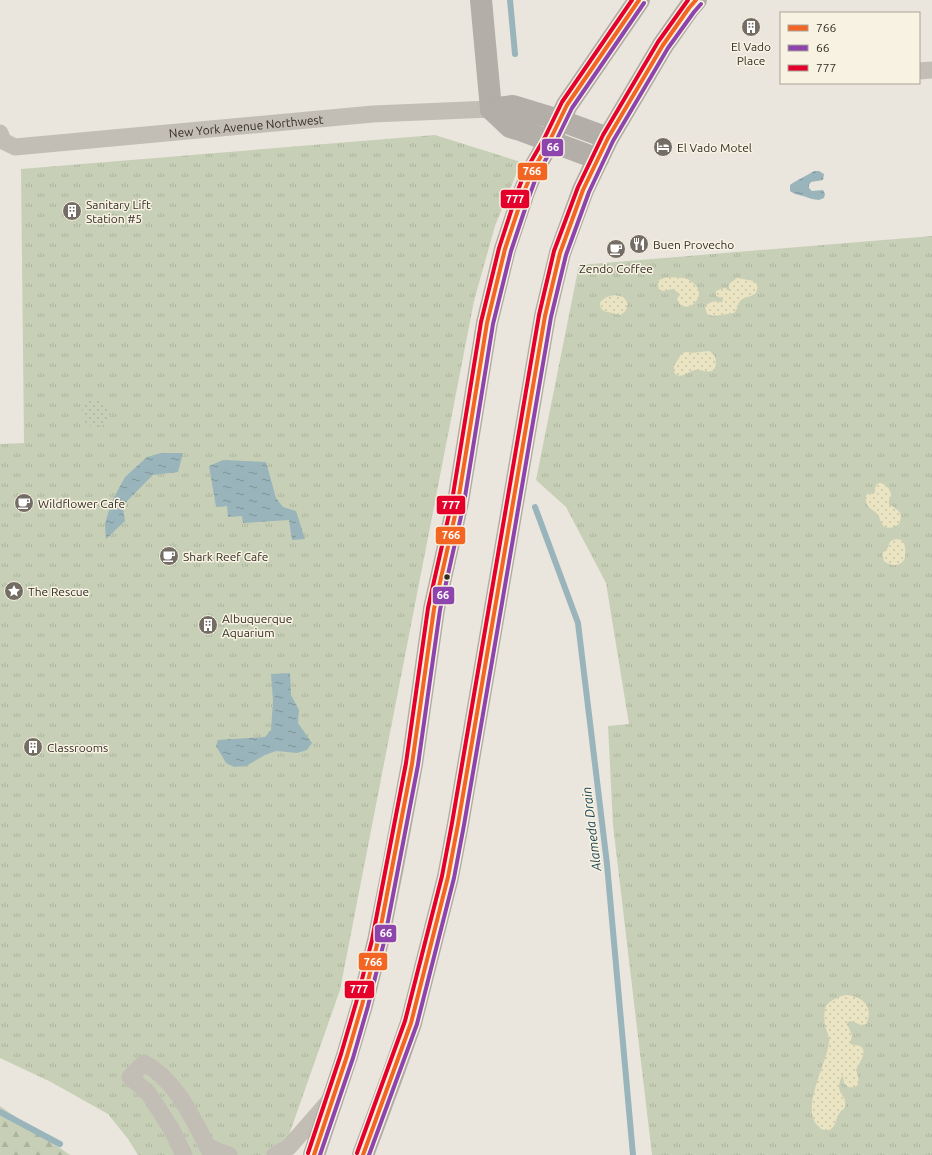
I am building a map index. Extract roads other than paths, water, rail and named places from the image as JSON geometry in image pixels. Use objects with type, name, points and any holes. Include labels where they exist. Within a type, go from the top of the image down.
[{"type":"main road","points":[[314,1155],[347,1056],[362,1005],[378,941],[412,764],[434,609],[458,502],[486,323],[505,249],[532,172],[567,105],[639,0]]},
{"type":"main road","points":[[363,1155],[411,1023],[448,877],[545,316],[560,253],[583,190],[608,138],[664,45],[696,0]]},
{"type":"street","points":[[481,0],[491,109],[510,127],[598,159]]},
{"type":"street","points":[[920,71],[932,70]]},
{"type":"street","name":"New York Avenue Northwest","points":[[1,137],[15,147],[374,114],[491,109],[513,106],[559,120],[608,138]]},
{"type":"street","points":[[184,1155],[172,1130],[149,1094],[130,1077],[144,1063],[153,1068],[174,1088],[210,1151],[229,1155]]},
{"type":"street","points":[[275,1155],[289,1147],[334,1095]]},
{"type":"water","points":[[814,171],[819,171],[824,174],[823,180],[811,182],[809,188],[812,191],[823,190],[825,194],[824,198],[819,200],[812,199],[790,191],[790,185]]},
{"type":"water","points":[[161,453],[183,453],[178,472],[153,475],[127,501],[123,509],[125,521],[106,539],[105,524],[111,503],[125,477],[147,457]]},
{"type":"water","points":[[223,460],[266,462],[276,498],[283,507],[296,511],[305,539],[292,540],[289,520],[243,523],[242,516],[228,517],[227,506],[216,507],[209,466]]},
{"type":"water","points":[[290,673],[291,695],[299,710],[298,723],[312,743],[307,750],[297,753],[276,751],[265,755],[246,766],[234,767],[226,763],[216,746],[218,740],[265,737],[271,730],[273,701],[271,674]]},
{"type":"waterway","name":"Alameda Drain","points":[[510,0],[515,54]]},
{"type":"waterway","name":"Alameda Drain","points":[[535,507],[578,623],[607,864],[633,1155]]},
{"type":"waterway","points":[[0,1112],[60,1144]]},
{"type":"place","name":"El Vado Place","points":[[751,27]]},
{"type":"place","name":"El Vado Motel","points":[[663,147]]},
{"type":"place","name":"Sanitary Lift Station #5","points":[[72,211]]},
{"type":"place","name":"Buen Provecho","points":[[639,244]]},
{"type":"place","name":"Zendo Coffee","points":[[616,249]]},
{"type":"place","name":"Wildflower Cafe","points":[[24,503]]},
{"type":"place","name":"Shark Reef Cafe","points":[[169,556]]},
{"type":"place","name":"The Rescue","points":[[14,591]]},
{"type":"place","name":"Albuquerque Aquarium","points":[[208,625]]},
{"type":"place","name":"Classrooms","points":[[33,747]]}]
